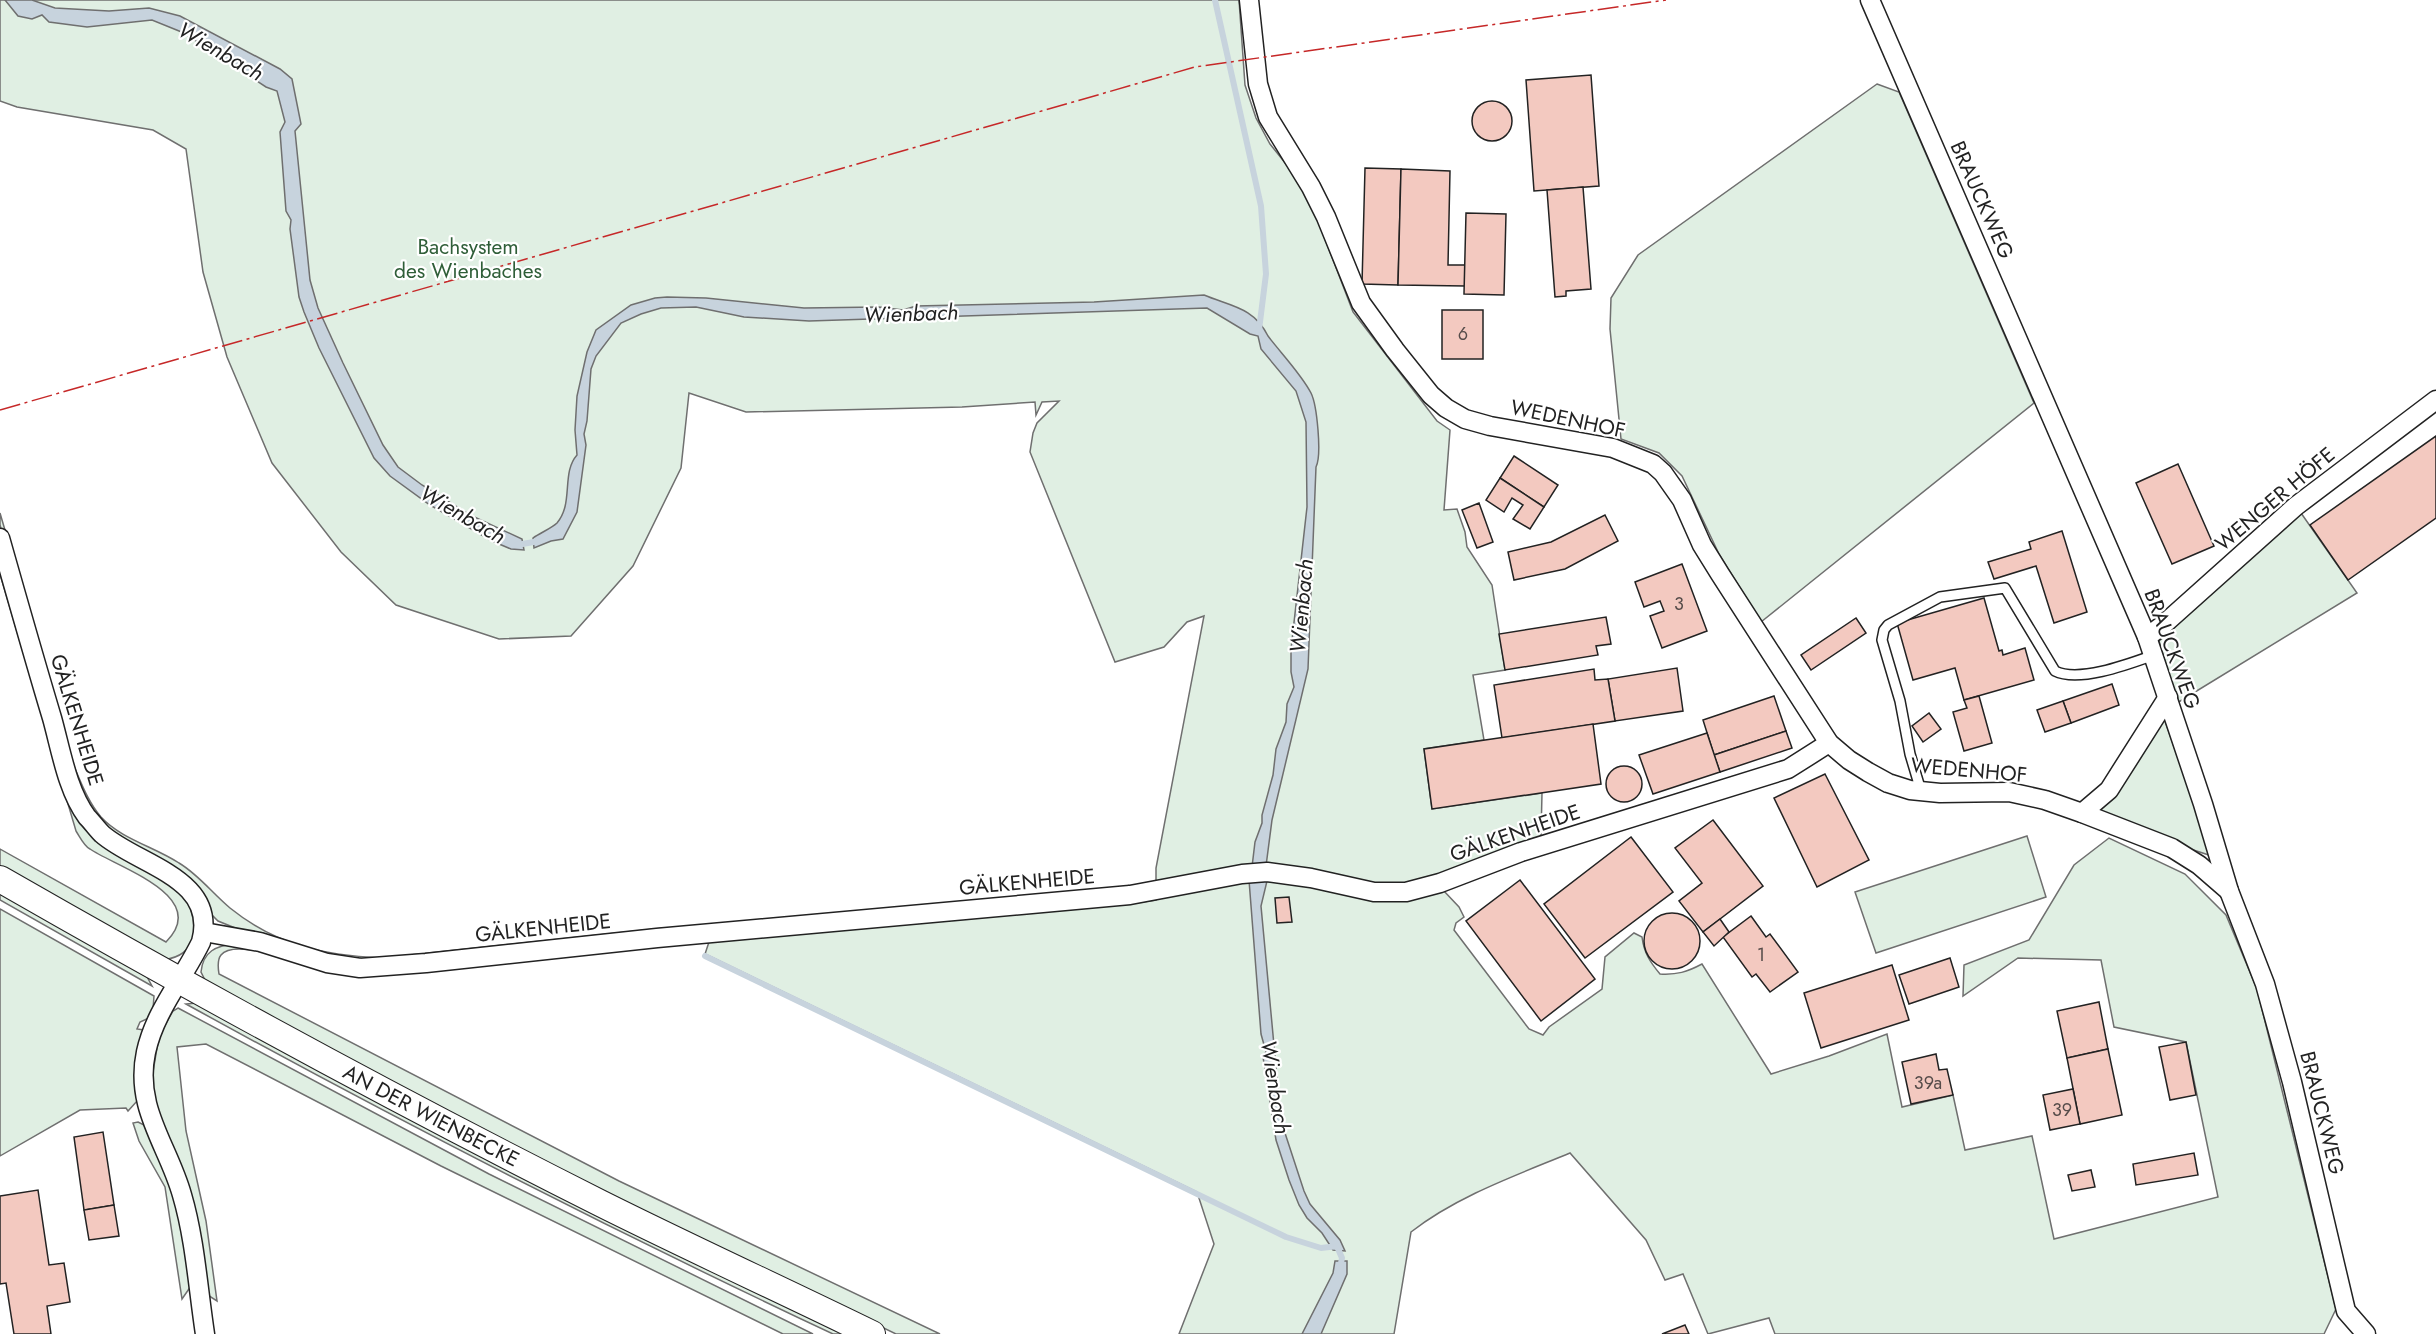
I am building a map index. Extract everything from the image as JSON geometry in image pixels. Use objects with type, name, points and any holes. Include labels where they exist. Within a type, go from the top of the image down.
[{"type":"street","name":"WEDENHOF","points":[[1249,0],[1257,74],[1269,117],[1311,187],[1326,217],[1361,303],[1431,395],[1446,408],[1465,419],[1490,426],[1613,448],[1653,464],[1677,492],[1702,545],[1829,743],[1849,760],[1888,783],[1921,792],[2009,792],[2045,800],[2172,848],[2199,865],[2229,891]]},
{"type":"street","name":"BRAUCKWEG","points":[[1870,0],[2154,655],[2229,891],[2249,938],[2271,1006],[2295,1094],[2346,1311],[2366,1334]]},
{"type":"street","name":"WENGER HÖFE","points":[[2147,637],[2296,506],[2436,400]]},
{"type":"street","name":"GÄLKENHEIDE","points":[[0,538],[62,755],[78,801],[86,815],[103,834],[130,852],[162,868],[184,885],[203,915],[204,932],[260,942],[327,963],[360,968],[657,938],[1119,896],[1242,874],[1274,873],[1311,878],[1374,892],[1406,892],[1423,889],[1521,852],[1788,769],[1829,743]]},
{"type":"street","points":[[2082,813],[2109,790],[2168,697]]},
{"type":"street","name":"AN DER WIENBECKE","points":[[0,879],[179,982],[350,1073],[601,1203],[872,1334]]},
{"type":"street","points":[[204,932],[197,951],[168,999],[151,1035],[145,1059],[144,1083],[148,1112],[182,1195],[206,1334]]},
{"type":"lane","points":[[1921,792],[1910,754],[1900,701],[1882,640],[1884,630],[1888,625],[1940,597],[2005,588],[2055,671],[2062,675],[2109,671],[2154,655]]},
{"type":"green space","name":"Bachsystem des Wienbaches","points":[[0,0],[1239,0],[1245,85],[1256,118],[1270,144],[1290,169],[1312,205],[1353,312],[1437,421],[1450,430],[1444,510],[1457,509],[1465,532],[1467,547],[1492,585],[1505,670],[1473,675],[1484,740],[1424,749],[1432,809],[1542,793],[1541,836],[1437,878],[1410,885],[1348,891],[1443,890],[1459,907],[1464,917],[1456,923],[1454,930],[1529,1029],[1543,1035],[1549,1027],[1602,989],[1605,957],[1634,933],[1642,937],[1648,957],[1660,974],[1682,972],[1702,964],[1771,1074],[1829,1056],[1887,1034],[1902,1107],[1953,1095],[1965,1150],[2032,1136],[2054,1239],[2218,1197],[2186,1042],[2114,1027],[2101,960],[2018,958],[1963,996],[1964,965],[2029,940],[2074,865],[2109,838],[2185,874],[2226,915],[2257,989],[2336,1309],[2324,1334],[1775,1334],[1769,1318],[1708,1334],[1683,1274],[1665,1280],[1646,1240],[1570,1153],[1468,1197],[1411,1232],[1394,1334],[1179,1334],[1214,1244],[1197,1192],[705,954],[709,942],[1156,900],[1156,868],[1204,616],[1187,622],[1164,647],[1115,662],[1030,452],[1037,423],[1059,401],[1042,402],[1036,415],[1035,402],[962,407],[746,412],[689,393],[681,468],[633,566],[571,636],[499,639],[396,605],[341,552],[272,463],[227,357],[203,272],[186,149],[153,130],[17,107],[0,101]]},
{"type":"green space","points":[[1877,84],[1899,92],[2034,403],[1761,622],[1719,554],[1682,476],[1659,453],[1621,439],[1610,329],[1611,298],[1638,255]]},
{"type":"green space","points":[[0,513],[73,764],[92,805],[109,825],[128,837],[170,857],[186,868],[230,908],[248,921],[283,940],[302,946],[340,954],[382,958],[663,928],[664,932],[390,961],[345,961],[245,932],[218,921],[205,903],[115,836],[89,810],[70,766],[0,525]]},
{"type":"green space","points":[[2301,513],[2357,593],[2177,703],[2159,641]]},
{"type":"green space","points":[[0,556],[76,812],[187,897],[193,918],[193,937],[184,952],[175,957],[163,960],[0,867],[0,849],[166,942],[177,926],[177,911],[169,897],[138,874],[88,848],[76,831],[0,574]]},
{"type":"green space","points":[[2163,715],[2212,856],[2091,817]]},
{"type":"green space","points":[[2027,836],[2046,897],[1876,953],[1855,892]]},
{"type":"green space","points":[[0,891],[146,975],[152,986],[0,900]]},
{"type":"green space","points":[[0,909],[154,996],[153,1009],[149,1018],[140,1022],[137,1029],[144,1030],[138,1100],[128,1111],[126,1108],[80,1110],[0,1156]]},
{"type":"green space","points":[[236,943],[269,953],[254,950],[229,950],[220,957],[219,974],[619,1181],[940,1334],[896,1334],[572,1177],[207,984],[201,972],[204,959],[217,948]]},
{"type":"green space","points":[[197,1003],[848,1334],[833,1334],[507,1174],[186,1004]]},
{"type":"green space","points":[[178,1008],[489,1174],[813,1334],[783,1334],[441,1166],[206,1044],[177,1047],[186,1131],[206,1221],[217,1301],[206,1294],[151,1084],[161,1032],[173,1011]]},
{"type":"green space","points":[[138,1122],[144,1125],[177,1199],[191,1286],[182,1299],[165,1187],[139,1141],[133,1123]]},
{"type":"water","points":[[5,0],[32,0],[55,8],[109,11],[149,8],[180,16],[280,69],[292,79],[301,124],[295,131],[310,280],[318,308],[383,445],[398,467],[422,485],[470,515],[522,539],[524,550],[511,549],[492,541],[430,505],[390,476],[374,458],[319,348],[299,297],[290,229],[291,220],[286,211],[280,132],[285,122],[277,91],[266,87],[184,33],[152,20],[87,27],[49,22],[42,15],[32,19],[18,16]]},
{"type":"water","points":[[1204,295],[1240,309],[1256,319],[1307,386],[1313,399],[1317,419],[1319,452],[1316,467],[1308,669],[1272,820],[1266,866],[1252,867],[1255,842],[1262,823],[1273,775],[1276,749],[1286,722],[1287,704],[1294,687],[1291,672],[1291,649],[1307,507],[1306,422],[1296,391],[1261,349],[1258,336],[1250,334],[1207,308],[809,321],[744,317],[696,307],[661,308],[641,314],[621,323],[596,356],[591,369],[584,434],[586,445],[577,512],[563,539],[534,548],[533,538],[557,523],[565,506],[570,470],[577,455],[575,430],[577,396],[587,352],[596,330],[631,305],[667,297],[706,298],[804,308],[879,307],[903,310],[916,306],[1094,302]]},
{"type":"water","points":[[1249,880],[1267,881],[1261,906],[1279,1099],[1284,1130],[1310,1204],[1340,1240],[1345,1251],[1333,1250],[1322,1233],[1307,1218],[1289,1180],[1276,1140],[1263,1057],[1266,1052],[1261,1034]]},
{"type":"water","points":[[1335,1261],[1347,1261],[1347,1274],[1321,1334],[1302,1334],[1333,1273]]},
{"type":"building","points":[[1591,75],[1599,186],[1534,191],[1526,80]]},
{"type":"building","points":[[1492,101],[1500,102],[1506,107],[1511,113],[1511,129],[1506,135],[1500,140],[1492,141],[1484,140],[1478,135],[1473,129],[1472,121],[1473,113],[1478,107],[1484,102]]},
{"type":"building","points":[[1365,168],[1401,169],[1398,285],[1362,284]]},
{"type":"building","points":[[1401,169],[1450,171],[1448,265],[1465,265],[1465,286],[1398,285]]},
{"type":"building","points":[[1583,187],[1591,289],[1566,291],[1566,296],[1555,297],[1547,190]]},
{"type":"building","points":[[1466,213],[1506,214],[1504,295],[1464,294]]},
{"type":"building","points":[[1442,310],[1483,310],[1483,359],[1442,359]]},
{"type":"building","points":[[2436,436],[2436,518],[2348,580],[2310,525]]},
{"type":"building","points":[[1514,456],[1558,485],[1544,507],[1500,478]]},
{"type":"building","points":[[2178,464],[2214,546],[2172,564],[2136,483]]},
{"type":"building","points":[[1500,478],[1544,507],[1530,529],[1513,519],[1523,505],[1512,498],[1504,512],[1486,500]]},
{"type":"building","points":[[1479,503],[1493,542],[1477,548],[1462,510]]},
{"type":"building","points":[[1605,515],[1618,541],[1565,569],[1514,580],[1508,552],[1551,542]]},
{"type":"building","points":[[2062,531],[2087,612],[2054,623],[2036,566],[1994,579],[1988,562],[2031,549],[2029,542]]},
{"type":"building","points":[[1682,564],[1707,631],[1662,648],[1650,616],[1664,611],[1660,601],[1644,607],[1635,582]]},
{"type":"building","points":[[1984,598],[1999,651],[2002,650],[2003,655],[2025,648],[2034,680],[1964,700],[1955,668],[1913,680],[1897,623]]},
{"type":"building","points":[[1606,617],[1611,644],[1596,646],[1598,655],[1505,670],[1499,634]]},
{"type":"building","points":[[1856,618],[1866,633],[1811,670],[1801,655]]},
{"type":"building","points":[[1677,668],[1683,711],[1615,721],[1608,679]]},
{"type":"building","points":[[1594,669],[1595,680],[1608,679],[1615,721],[1502,738],[1494,685]]},
{"type":"building","points":[[2112,684],[2119,705],[2071,723],[2063,701]]},
{"type":"building","points":[[1774,696],[1786,731],[1714,755],[1703,720]]},
{"type":"building","points":[[1979,696],[1992,743],[1964,751],[1953,712],[1967,708],[1964,700]]},
{"type":"building","points":[[2063,701],[2071,723],[2045,732],[2037,710]]},
{"type":"building","points":[[1929,713],[1941,729],[1923,742],[1912,726]]},
{"type":"building","points":[[1593,724],[1601,784],[1432,809],[1424,749]]},
{"type":"building","points":[[1786,731],[1792,748],[1720,772],[1714,755]]},
{"type":"building","points":[[1707,733],[1720,772],[1653,794],[1639,755]]},
{"type":"building","points":[[1624,766],[1637,771],[1642,784],[1637,797],[1624,802],[1611,797],[1606,784],[1611,771]]},
{"type":"building","points":[[1825,774],[1869,860],[1817,887],[1774,798]]},
{"type":"building","points":[[1713,820],[1763,886],[1703,932],[1679,901],[1702,883],[1675,848]]},
{"type":"building","points":[[1631,837],[1673,892],[1585,958],[1544,904]]},
{"type":"building","points":[[1520,880],[1595,979],[1541,1021],[1466,921]]},
{"type":"building","points":[[1289,897],[1292,922],[1277,923],[1275,898]]},
{"type":"building","points":[[1667,913],[1677,913],[1692,921],[1698,930],[1700,941],[1698,952],[1692,961],[1677,969],[1667,969],[1656,964],[1649,957],[1644,946],[1644,936],[1649,925],[1656,918]]},
{"type":"building","points":[[1751,916],[1766,937],[1770,934],[1798,972],[1770,992],[1756,974],[1752,977],[1723,937]]},
{"type":"building","points":[[1720,919],[1729,932],[1714,946],[1703,932]]},
{"type":"building","points":[[1950,958],[1959,987],[1909,1004],[1899,975]]},
{"type":"building","points":[[1892,965],[1909,1020],[1821,1048],[1804,993]]},
{"type":"building","points":[[2099,1002],[2108,1049],[2067,1058],[2057,1011]]},
{"type":"building","points":[[2186,1042],[2196,1095],[2170,1100],[2159,1047]]},
{"type":"building","points":[[2108,1049],[2122,1115],[2080,1124],[2067,1058]]},
{"type":"building","points":[[1936,1054],[1939,1070],[1947,1069],[1953,1095],[1911,1104],[1902,1062]]},
{"type":"building","points":[[2073,1089],[2080,1124],[2050,1130],[2043,1095]]},
{"type":"building","points":[[103,1132],[114,1205],[84,1210],[74,1137]]},
{"type":"building","points":[[2194,1153],[2198,1175],[2136,1185],[2133,1164]]},
{"type":"building","points":[[2091,1170],[2095,1187],[2072,1191],[2068,1175]]},
{"type":"building","points":[[38,1190],[49,1265],[64,1263],[70,1302],[47,1306],[51,1334],[14,1334],[6,1283],[0,1284],[0,1196]]},
{"type":"building","points":[[114,1205],[119,1236],[89,1240],[84,1210]]},
{"type":"building","points":[[1685,1325],[1689,1334],[1662,1334]]},
{"type":"waterway","points":[[1215,0],[1261,206],[1266,274],[1259,330]]},
{"type":"waterway","name":"Wienbach","points":[[517,545],[539,541]]},
{"type":"waterway","points":[[705,956],[1286,1237],[1321,1248],[1338,1246]]},
{"type":"waterway","name":"Wienbach","points":[[1336,1244],[1342,1258],[1340,1268]]},
{"type":"power","points":[[0,410],[1195,67],[1666,0]]}]
